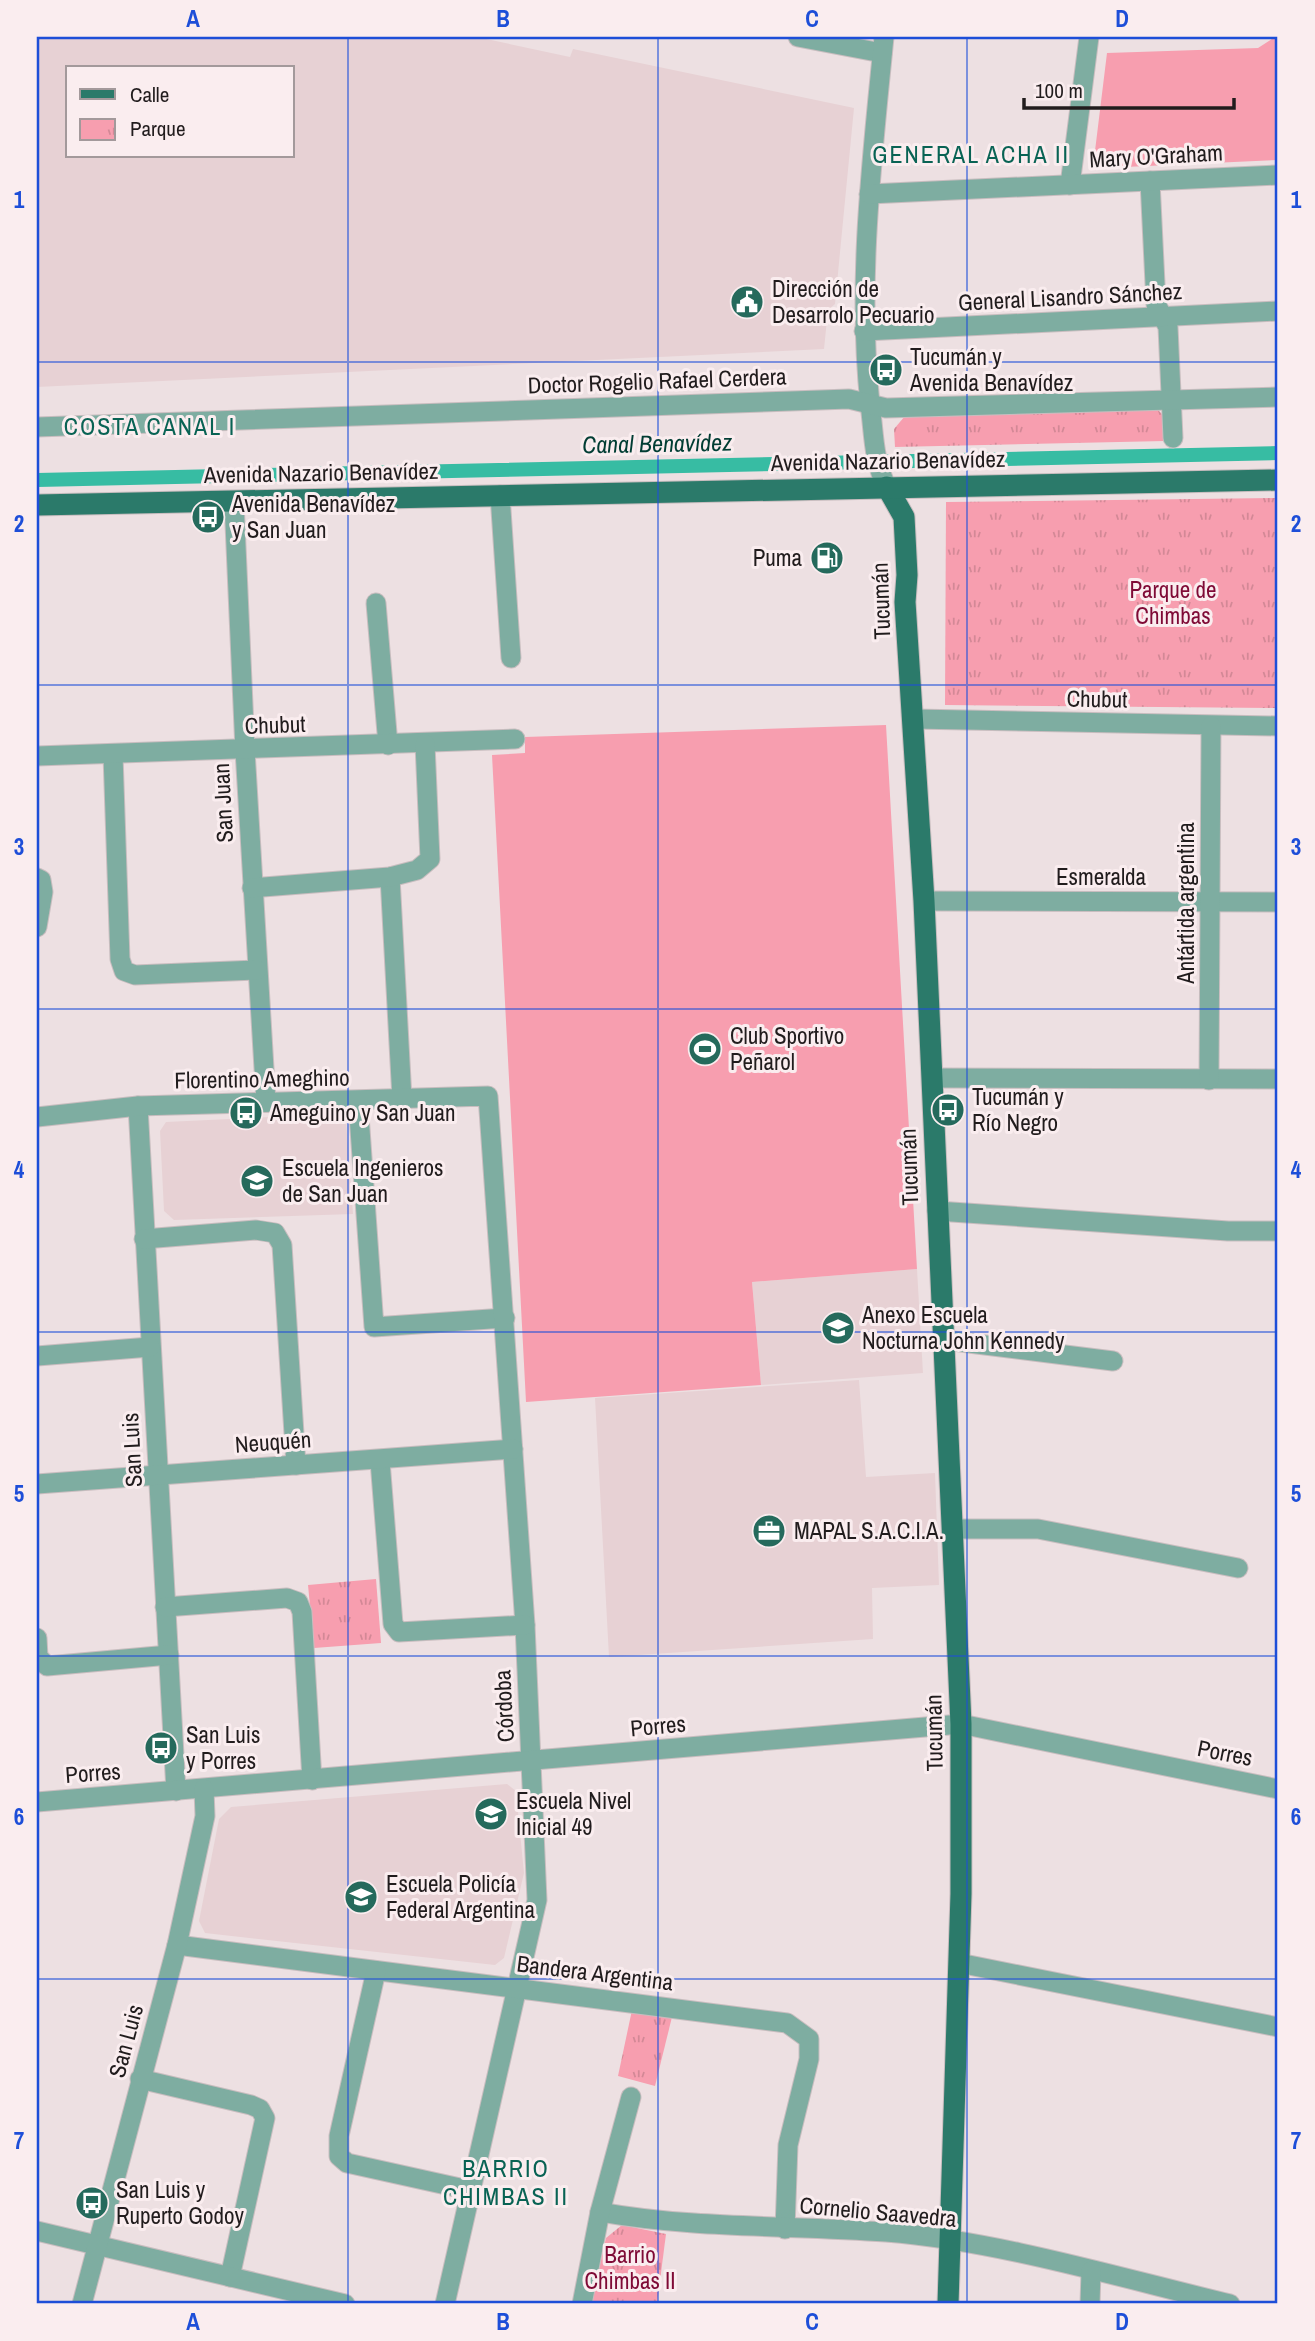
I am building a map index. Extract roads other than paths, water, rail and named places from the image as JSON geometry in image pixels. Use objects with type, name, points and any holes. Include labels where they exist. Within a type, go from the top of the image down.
[{"type":"main road","name":"Avenida Nazario Benavídez","points":[[37,505],[500,495],[880,470],[1278,480]]},
{"type":"main road","name":"Tucumán","points":[[880,470],[904,517],[907,575],[905,602],[924,901],[954,1529],[961,1724],[959,1963],[948,2304]]},
{"type":"street","points":[[798,37],[883,45]]},
{"type":"street","points":[[1070,185],[1089,37]]},
{"type":"street","name":"Tucumán","points":[[880,470],[870,404],[864,331],[863,270],[883,45]]},
{"type":"street","name":"Mary O'Graham","points":[[869,194],[1278,175]]},
{"type":"street","points":[[1150,181],[1156,304],[1168,327],[1173,438]]},
{"type":"street","name":"General Lisandro Sánchez","points":[[864,331],[1278,311]]},
{"type":"street","name":"Doctor Rogelio Rafael Cerdera","points":[[37,427],[849,399],[886,408],[1278,397]]},
{"type":"street","points":[[500,495],[511,658]]},
{"type":"street","name":"San Juan","points":[[234,501],[252,888],[266,1102]]},
{"type":"street","points":[[376,603],[388,745]]},
{"type":"street","name":"Chubut","points":[[914,719],[1278,726]]},
{"type":"street","name":"Antártida argentina","points":[[1209,1080],[1211,726]]},
{"type":"street","name":"Chubut","points":[[37,757],[425,744],[515,738]]},
{"type":"street","points":[[252,888],[390,877],[417,870],[430,859],[425,744]]},
{"type":"street","points":[[113,755],[120,959],[124,971],[135,975],[257,970]]},
{"type":"street","points":[[390,877],[402,1099]]},
{"type":"street","points":[[37,927],[43,892],[39,879]]},
{"type":"street","name":"Esmeralda","points":[[924,901],[1278,902]]},
{"type":"street","points":[[932,1079],[1278,1079]]},
{"type":"street","name":"Florentino Ameghino","points":[[37,1117],[138,1106],[488,1096]]},
{"type":"street","name":"Córdoba","points":[[445,2304],[537,1900],[524,1625],[488,1096]]},
{"type":"street","points":[[358,1101],[374,1327],[505,1318]]},
{"type":"street","name":"San Luis","points":[[138,1106],[176,1791]]},
{"type":"street","points":[[937,1211],[1228,1231],[1278,1231]]},
{"type":"street","points":[[144,1239],[256,1230],[275,1233],[282,1245],[296,1465]]},
{"type":"street","points":[[945,1340],[1113,1361]]},
{"type":"street","points":[[37,1356],[150,1347]]},
{"type":"street","name":"Neuquén","points":[[37,1484],[380,1461],[513,1449]]},
{"type":"street","points":[[380,1461],[393,1624],[399,1632],[524,1625]]},
{"type":"street","points":[[954,1529],[1038,1529],[1238,1568]]},
{"type":"street","points":[[165,1607],[287,1598],[298,1602],[302,1612],[312,1780]]},
{"type":"street","points":[[37,1638],[38,1657],[47,1666],[169,1655]]},
{"type":"street","name":"Porres","points":[[37,1802],[961,1724],[1278,1789]]},
{"type":"street","name":"San Luis","points":[[82,2304],[177,1945],[205,1816],[204,1789]]},
{"type":"street","name":"Bandera Argentina","points":[[177,1945],[788,2023],[800,2029],[809,2039],[809,2059],[788,2145],[785,2229]]},
{"type":"street","points":[[959,1963],[1278,2027]]},
{"type":"street","points":[[376,1971],[339,2136],[339,2156],[347,2163],[469,2190]]},
{"type":"street","points":[[140,2079],[251,2105],[260,2109],[265,2118],[230,2277]]},
{"type":"street","points":[[582,2304],[600,2212],[631,2097]]},
{"type":"street","name":"Cornelio Saavedra","points":[[600,2212],[697,2226],[887,2232],[950,2240],[1230,2304]]},
{"type":"street","points":[[37,2231],[230,2277],[306,2300],[345,2304]]},
{"type":"street","points":[[1090,2304],[1091,2271]]},
{"type":"waterway","name":"Canal Benavídez","points":[[37,480],[1278,453]]},
{"type":"place","name":"Dirección de Desarrolo Pecuario","points":[[747,302]]},
{"type":"place","name":"Tucumán y Avenida Benavídez","points":[[886,370]]},
{"type":"place","name":"Avenida Benavídez y San Juan","points":[[208,517]]},
{"type":"place","name":"Puma","points":[[827,558]]},
{"type":"place","name":"Club Sportivo Peñarol","points":[[705,1049]]},
{"type":"place","name":"Tucumán y Río Negro","points":[[948,1110]]},
{"type":"place","name":"Ameguino y San Juan","points":[[246,1113]]},
{"type":"place","name":"Escuela Ingenieros de San Juan","points":[[257,1181]]},
{"type":"place","name":"Anexo Escuela Nocturna John Kennedy","points":[[838,1328]]},
{"type":"place","name":"MAPAL S.A.C.I.A.","points":[[769,1531]]},
{"type":"place","name":"San Luis y Porres","points":[[161,1748]]},
{"type":"place","name":"Escuela Nivel Inicial 49","points":[[491,1814]]},
{"type":"place","name":"Escuela Policía Federal Argentina","points":[[361,1897]]},
{"type":"place","name":"San Luis y Ruperto Godoy","points":[[92,2203]]},
{"type":"district","name":"GENERAL ACHA II","points":[[971,155]]},
{"type":"district","name":"COSTA CANAL I","points":[[150,427]]},
{"type":"district","name":"BARRIO CHIMBAS II","points":[[506,2183]]},
{"type":"park label","name":"Parque de Chimbas","points":[[1173,603]]},
{"type":"park label","name":"Barrio Chimbas II","points":[[630,2268]]}]
